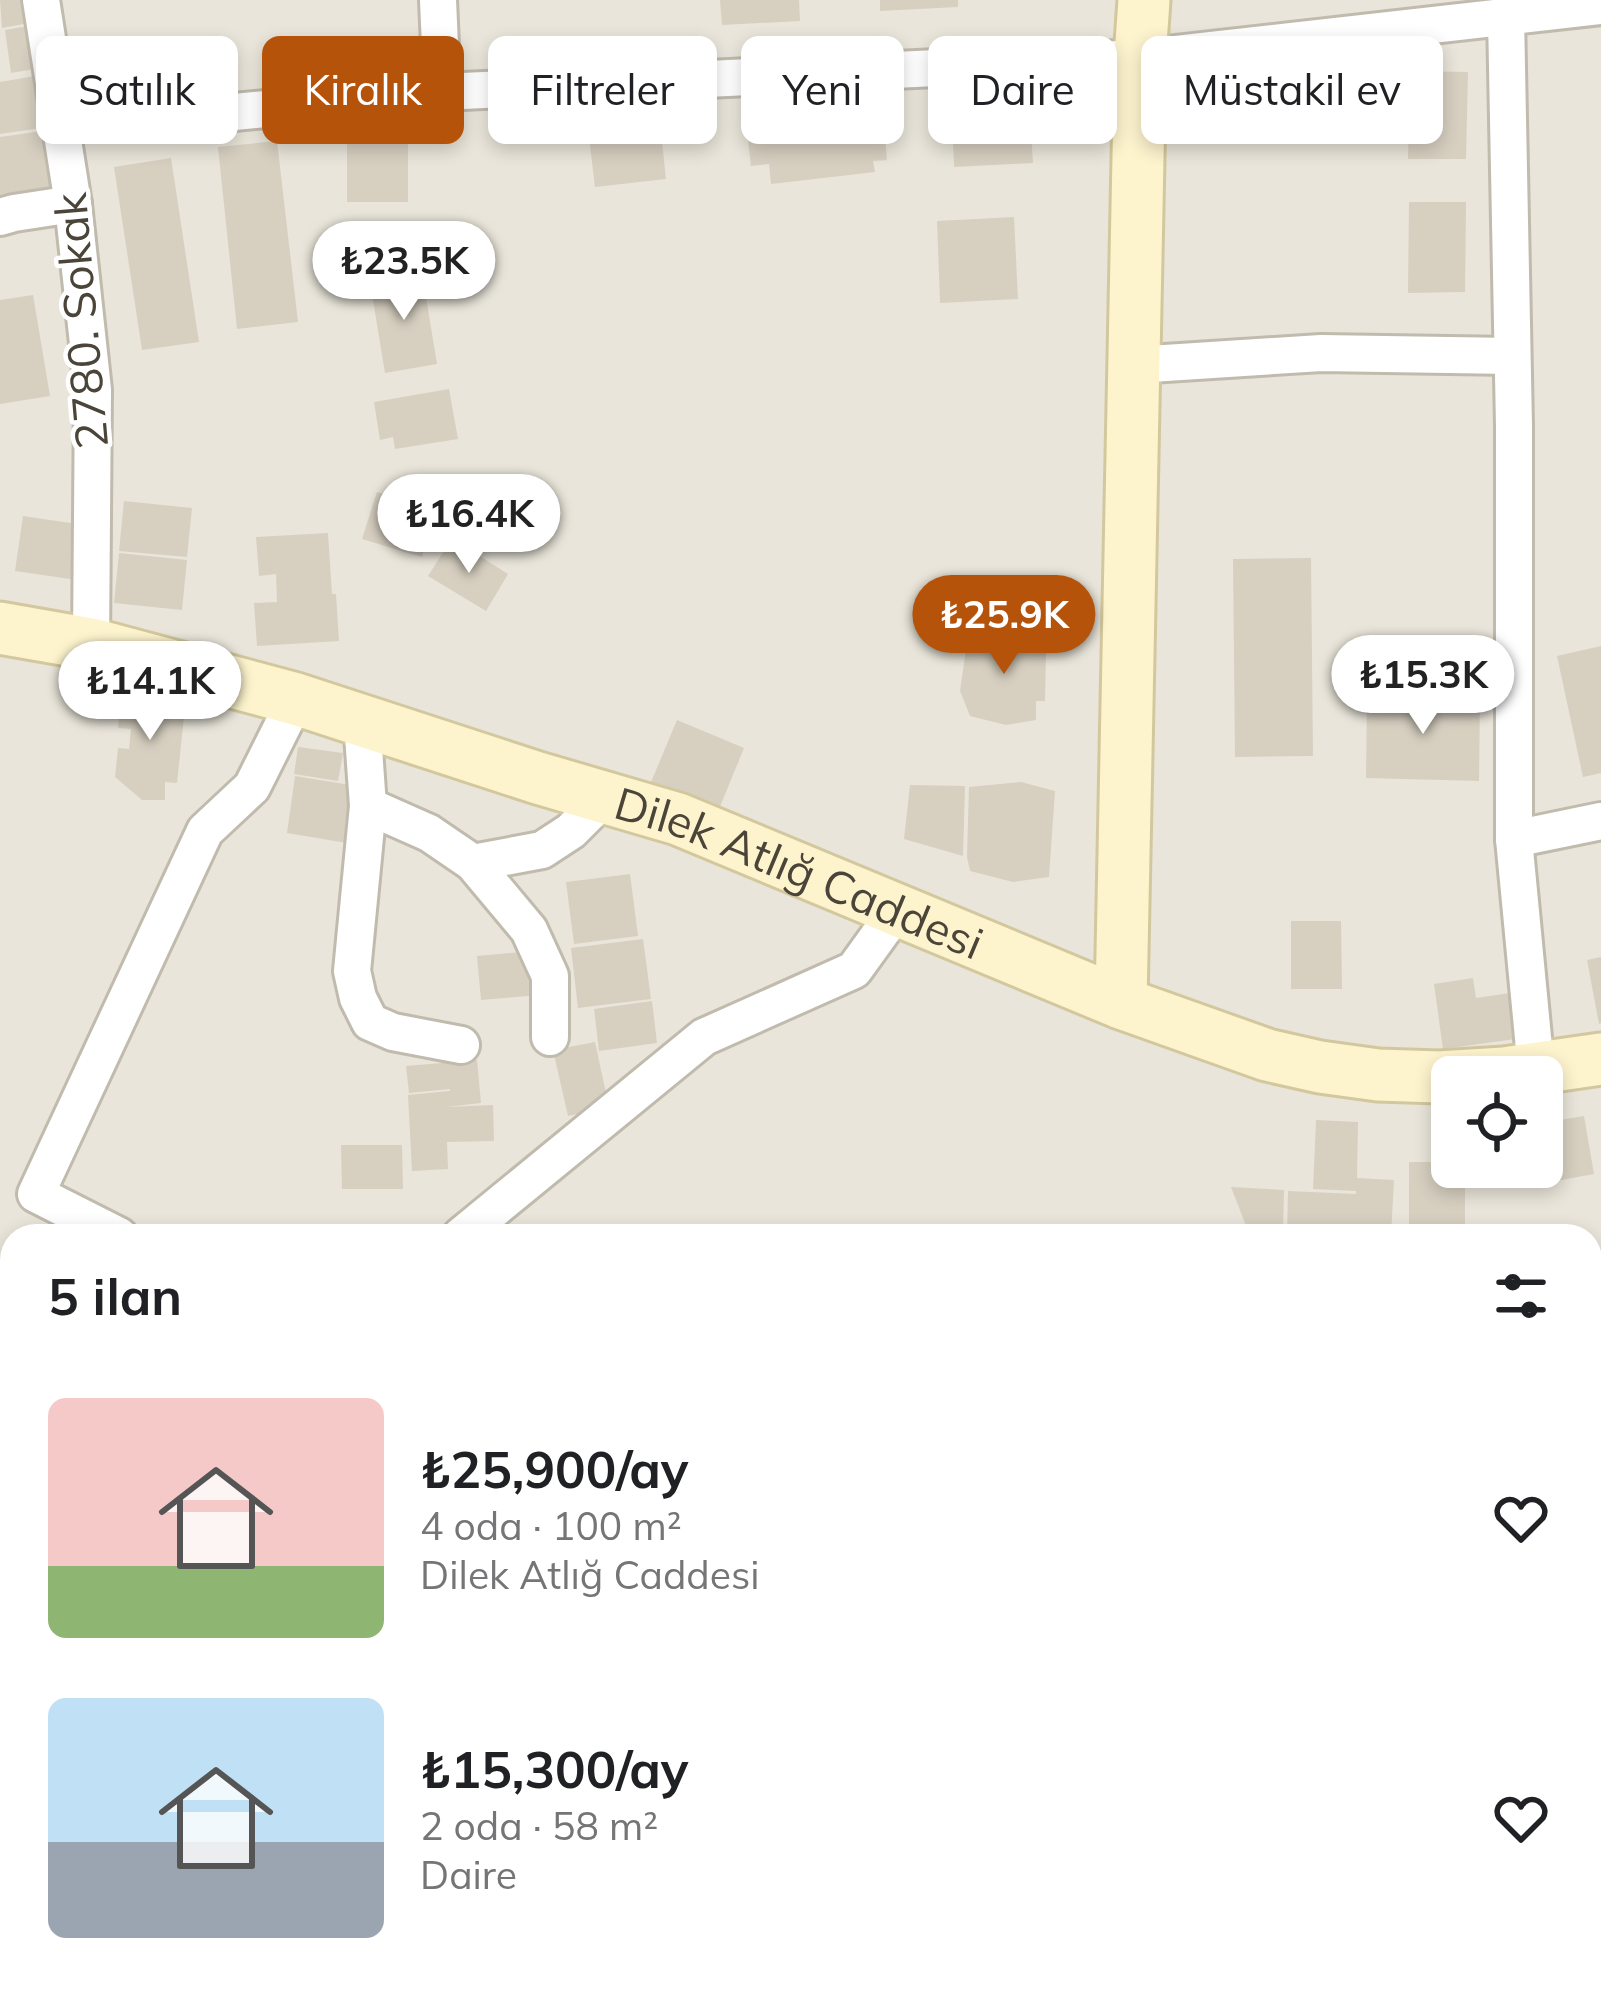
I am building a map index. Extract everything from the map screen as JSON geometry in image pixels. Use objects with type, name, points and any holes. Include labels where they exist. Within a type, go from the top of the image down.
[{"type":"main road","points":[[1121,1003],[1144,0]]},
{"type":"main road","name":"Dilek Atlığ Caddesi","points":[[0,628],[91,644],[296,699],[678,819],[1121,1003],[1267,1055],[1378,1075],[1431,1077]]},
{"type":"main road","name":"Dilek Atlığ Caddesi","points":[[1563,1065],[1601,1059]]},
{"type":"street","name":"2780. Sokak","points":[[41,0],[47,36]]},
{"type":"street","points":[[438,0],[440,36]]},
{"type":"street","points":[[464,91],[1140,58],[1601,6]]},
{"type":"street","points":[[1505,16],[1514,839],[1535,1056]]},
{"type":"street","name":"2780. Sokak","points":[[64,144],[93,390],[91,644]]},
{"type":"street","points":[[0,218],[73,204]]},
{"type":"street","points":[[1134,365],[1321,353],[1512,356]]},
{"type":"street","points":[[95,1224],[36,1194],[205,830],[252,787],[296,699]]},
{"type":"street","points":[[362,721],[368,806],[352,971],[358,998],[370,1022],[393,1032],[461,1045]]},
{"type":"street","points":[[473,863],[542,850],[571,831],[605,797]]},
{"type":"street","points":[[368,806],[429,833],[473,863],[529,930],[550,976],[550,1037]]},
{"type":"street","points":[[1514,839],[1601,821]]},
{"type":"street","points":[[476,1224],[704,1037],[854,970],[898,909]]},
{"type":"shaded area","points":[[0,0],[1601,0],[1601,1224],[0,1224]]},
{"type":"building","points":[[0,0],[20,0],[24,24],[2,28]]},
{"type":"building","points":[[720,0],[799,0],[800,21],[722,25]]},
{"type":"building","points":[[880,0],[958,0],[958,7],[880,11]]},
{"type":"building","points":[[28,26],[34,69],[11,73],[5,30]]},
{"type":"building","points":[[1443,72],[1468,72],[1466,159],[1408,159],[1408,144],[1443,144]]},
{"type":"building","points":[[35,76],[36,129],[0,134],[0,82]]},
{"type":"building","points":[[36,132],[36,144],[44,144],[52,193],[0,200],[0,137]]},
{"type":"building","points":[[277,144],[298,322],[237,329],[218,147]]},
{"type":"building","points":[[347,144],[408,144],[408,202],[347,202]]},
{"type":"building","points":[[590,144],[662,144],[666,179],[595,187]]},
{"type":"building","points":[[748,144],[886,144],[887,160],[873,161],[875,172],[771,184],[769,164],[751,166]]},
{"type":"building","points":[[953,144],[1032,144],[1033,163],[954,167]]},
{"type":"building","points":[[171,158],[199,342],[142,350],[114,167]]},
{"type":"building","points":[[1409,202],[1466,202],[1465,292],[1408,293]]},
{"type":"building","points":[[1014,217],[1018,299],[940,303],[937,221]]},
{"type":"building","points":[[422,273],[437,364],[385,373],[370,282]]},
{"type":"building","points":[[33,295],[50,396],[0,404],[0,300]]},
{"type":"building","points":[[449,389],[458,439],[395,449],[393,437],[380,440],[374,402]]},
{"type":"building","points":[[377,492],[436,509],[422,557],[362,539]]},
{"type":"building","points":[[124,501],[192,508],[187,557],[119,551]]},
{"type":"building","points":[[23,516],[84,525],[77,580],[15,571]]},
{"type":"building","points":[[328,533],[339,641],[257,646],[254,603],[277,602],[276,574],[259,576],[256,537]]},
{"type":"building","points":[[449,543],[508,574],[486,611],[428,576]]},
{"type":"building","points":[[119,553],[187,560],[182,610],[114,603]]},
{"type":"building","points":[[1311,558],[1313,756],[1235,757],[1233,559]]},
{"type":"building","points":[[1011,629],[1039,636],[1039,651],[1046,652],[1045,701],[1036,701],[1036,720],[1006,725],[970,716],[960,691],[966,649],[984,631]]},
{"type":"building","points":[[1601,646],[1601,773],[1583,777],[1557,656]]},
{"type":"building","points":[[122,691],[186,698],[177,783],[165,782],[165,800],[142,800],[115,777],[118,748],[129,749],[131,729],[118,728]]},
{"type":"building","points":[[1367,694],[1480,696],[1479,781],[1366,778]]},
{"type":"building","points":[[677,720],[744,748],[719,809],[651,782]]},
{"type":"building","points":[[298,747],[343,753],[338,781],[294,774]]},
{"type":"building","points":[[295,776],[356,786],[347,843],[287,833]]},
{"type":"building","points":[[1021,782],[1055,791],[1049,877],[1013,882],[970,871],[969,787]]},
{"type":"building","points":[[910,785],[965,786],[963,856],[904,839]]},
{"type":"building","points":[[630,874],[638,936],[574,944],[566,882]]},
{"type":"building","points":[[1291,921],[1341,921],[1342,989],[1291,989]]},
{"type":"building","points":[[643,939],[651,999],[578,1008],[571,948]]},
{"type":"building","points":[[533,951],[538,995],[481,1000],[477,956]]},
{"type":"building","points":[[1601,957],[1601,1023],[1599,1024],[1587,960]]},
{"type":"building","points":[[1473,978],[1476,998],[1517,992],[1523,1038],[1443,1049],[1434,984]]},
{"type":"building","points":[[652,1001],[657,1043],[599,1051],[594,1009]]},
{"type":"building","points":[[595,1042],[609,1107],[568,1116],[553,1050]]},
{"type":"building","points":[[477,1060],[481,1103],[446,1107],[493,1105],[494,1141],[447,1142],[448,1169],[412,1171],[408,1095],[450,1089],[409,1093],[406,1066]]},
{"type":"building","points":[[1584,1116],[1594,1174],[1563,1180],[1563,1120]]},
{"type":"building","points":[[1316,1120],[1358,1122],[1357,1178],[1394,1180],[1392,1224],[1287,1224],[1288,1191],[1356,1194],[1313,1189]]},
{"type":"building","points":[[341,1145],[402,1145],[403,1189],[342,1189]]},
{"type":"building","points":[[1409,1162],[1431,1162],[1431,1188],[1465,1188],[1465,1224],[1409,1224]]},
{"type":"building","points":[[1231,1187],[1284,1190],[1283,1224],[1245,1224]]}]
